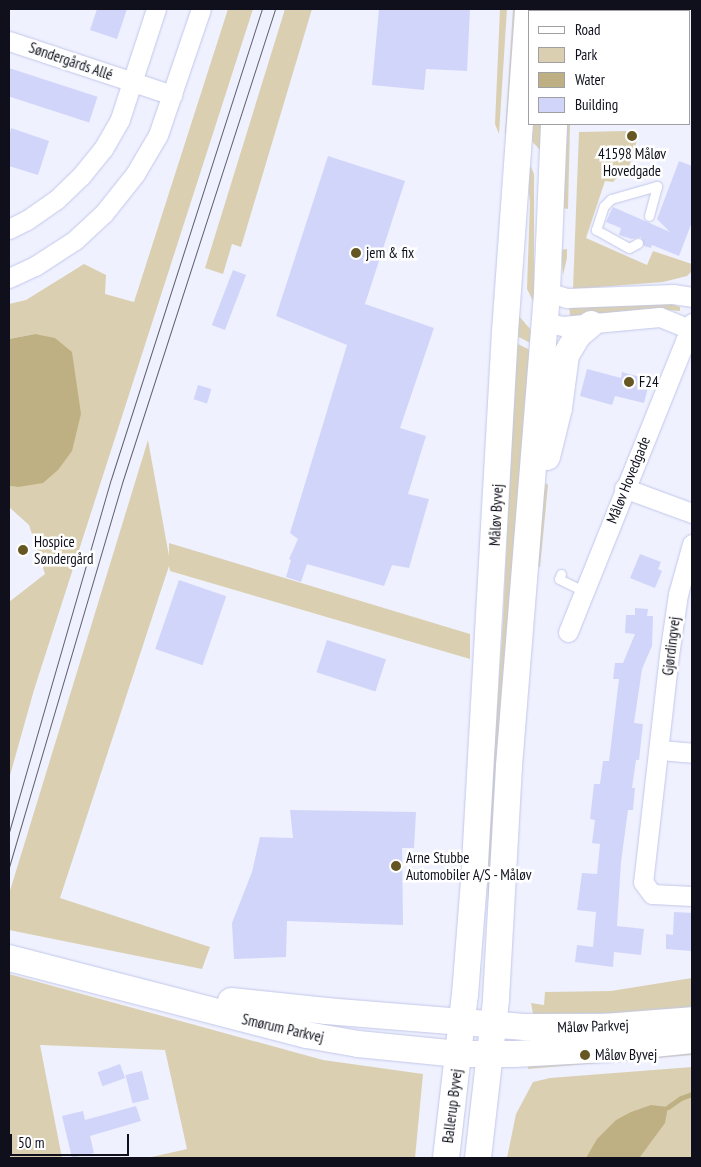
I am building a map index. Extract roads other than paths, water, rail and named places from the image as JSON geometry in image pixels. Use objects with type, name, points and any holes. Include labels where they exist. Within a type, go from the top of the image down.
[{"type":"main road","name":"Måløv Byvej","points":[[460,1038],[474,881],[488,677],[514,200],[528,9]]},
{"type":"main road","points":[[478,1158],[493,1025],[509,766],[545,323],[554,125]]},
{"type":"main road","points":[[518,151],[531,156],[539,173],[538,239],[548,281]]},
{"type":"main road","points":[[514,200],[525,225],[523,294],[526,308],[533,317],[545,323]]},
{"type":"main road","points":[[528,530],[559,408],[566,355],[578,335],[591,324]]},
{"type":"main road","name":"Smørum Parkvej","points":[[9,958],[292,1031],[358,1044],[460,1038]]},
{"type":"main road","name":"Smørum Parkvej","points":[[111,984],[277,1006],[460,1038]]},
{"type":"main road","name":"Måløv Parkvej","points":[[460,1038],[493,1025],[604,1027],[692,1020]]},
{"type":"main road","name":"Måløv Parkvej","points":[[460,1038],[490,1054],[606,1049],[692,1040]]},
{"type":"main road","name":"Ballerup Byvej","points":[[446,1158],[460,1038]]},
{"type":"street","name":"Søndergårds Allé","points":[[9,229],[27,220],[56,200],[81,176],[103,149],[120,119],[156,9]]},
{"type":"street","points":[[9,278],[35,266],[75,240],[104,213],[136,174],[158,135],[201,9]]},
{"type":"street","name":"Søndergårds Allé","points":[[9,40],[172,95]]},
{"type":"street","points":[[548,281],[567,298],[672,294],[692,297]]},
{"type":"street","name":"Måløv Hovedgade","points":[[545,323],[563,326],[660,317],[691,326],[624,488],[568,632]]},
{"type":"street","points":[[624,488],[692,513]]},
{"type":"street","name":"Gjørdingvej","points":[[692,544],[678,594],[668,655],[660,750],[643,882],[652,894],[692,896]]},
{"type":"street","points":[[660,750],[692,753]]},
{"type":"lane","points":[[638,243],[629,248],[596,230],[604,206],[611,199],[657,186],[649,216]]},
{"type":"lane","points":[[561,574],[559,579],[584,591]]},
{"type":"water","points":[[35,334],[55,338],[72,352],[81,414],[72,451],[58,470],[43,483],[18,487],[9,486],[9,339]]},
{"type":"water","points":[[651,1105],[668,1107],[665,1123],[640,1157],[586,1158],[597,1139],[616,1120]]},
{"type":"waterway","points":[[668,1107],[681,1098],[692,1094]]},
{"type":"tram line","points":[[9,832],[111,479],[262,9]]},
{"type":"tram line","points":[[9,867],[122,483],[275,9]]},
{"type":"place","name":"41598 Måløv Hovedgade","points":[[632,136]]},
{"type":"place","name":"jem & fix","points":[[356,253]]},
{"type":"place","name":"F24","points":[[629,382]]},
{"type":"place","name":"Hospice Søndergård","points":[[23,550]]},
{"type":"place","name":"Arne Stubbe Automobiler A/S - Måløv","points":[[396,866]]},
{"type":"place","name":"Måløv Byvej","points":[[585,1055]]}]
